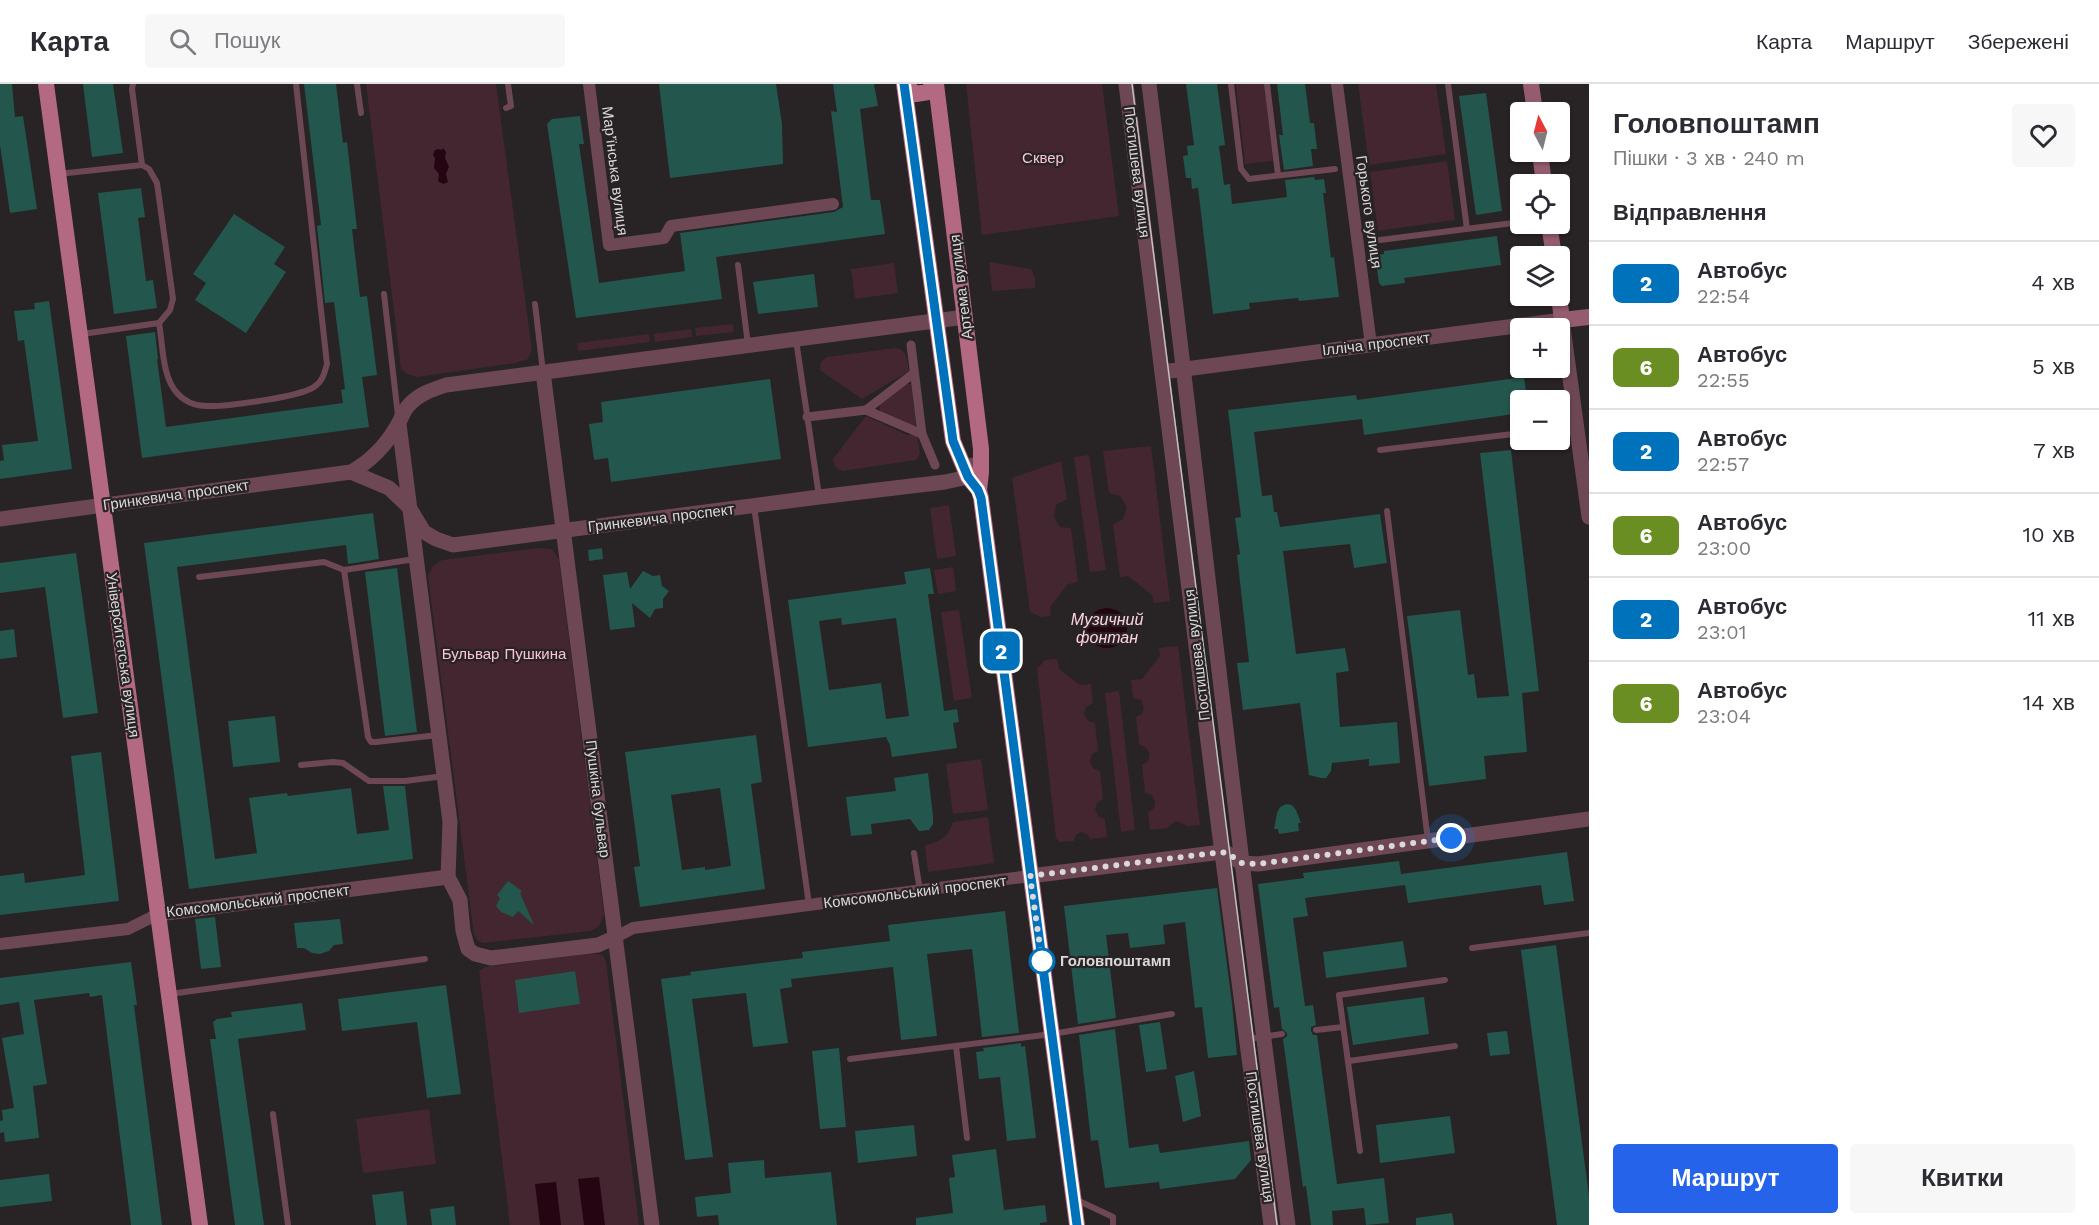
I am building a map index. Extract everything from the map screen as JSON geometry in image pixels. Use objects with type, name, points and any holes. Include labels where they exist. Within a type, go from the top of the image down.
[{"type":"main road","name":"Університетська вулиця","points":[[46,84],[200,1225]]},
{"type":"main road","points":[[906,84],[916,94],[928,92],[934,84]]},
{"type":"main road","name":"Артема вулиця","points":[[906,84],[953,441],[968,477],[978,490]]},
{"type":"main road","name":"Артема вулиця","points":[[934,84],[981,449],[978,490],[1077,1225]]},
{"type":"main road","points":[[1531,84],[1534,102]]},
{"type":"main road","name":"Ілліча проспект","points":[[1570,319],[1589,317]]},
{"type":"street","name":"Мар’їнська вулиця","points":[[589,84],[609,245],[664,238],[671,226],[833,204]]},
{"type":"street","name":"Постишева вулиця","points":[[1126,84],[1271,1225]]},
{"type":"street","name":"Постишева вулиця","points":[[1149,84],[1241,863],[1288,1225]]},
{"type":"street","name":"Горького вулиця","points":[[1337,84],[1371,345]]},
{"type":"street","name":"Гринкевича проспект","points":[[0,519],[351,472],[372,459],[399,424],[403,412],[410,404],[425,392],[446,386],[965,317]]},
{"type":"street","name":"Ілліча проспект","points":[[1162,372],[1510,327]]},
{"type":"street","points":[[911,345],[922,434],[935,465]]},
{"type":"street","name":"Пушкіна бульвар","points":[[543,372],[652,1225]]},
{"type":"street","points":[[866,410],[914,373]]},
{"type":"street","points":[[1570,377],[1586,472],[1589,517]]},
{"type":"street","points":[[807,417],[866,410],[922,434]]},
{"type":"street","points":[[399,424],[450,822],[448,877]]},
{"type":"street","points":[[968,477],[981,449]]},
{"type":"street","name":"Гринкевича проспект","points":[[351,472],[389,488],[409,507],[424,532],[453,545],[945,482],[968,477]]},
{"type":"street","points":[[1222,852],[1241,863],[1258,864],[1589,819]]},
{"type":"street","name":"Комсомольський проспект","points":[[0,944],[128,929],[158,914],[448,877],[460,900],[463,931],[468,949],[491,958],[597,945],[633,928],[1222,852]]},
{"type":"lane","points":[[133,84],[141,165]]},
{"type":"lane","points":[[159,323],[169,383],[178,395],[190,403],[205,406],[222,405],[301,394],[313,388],[323,379],[327,364],[296,84]]},
{"type":"lane","points":[[357,84],[361,114]]},
{"type":"lane","points":[[506,108],[511,106],[508,84]]},
{"type":"lane","points":[[1231,84],[1241,169],[1249,178],[1335,169]]},
{"type":"lane","points":[[1268,84],[1278,176]]},
{"type":"lane","points":[[1448,84],[1467,229]]},
{"type":"lane","points":[[57,175],[141,165],[148,169],[157,183],[173,299],[170,310],[159,323],[80,334]]},
{"type":"lane","points":[[1380,240],[1510,223]]},
{"type":"lane","points":[[738,265],[748,345]]},
{"type":"lane","points":[[384,294],[399,424]]},
{"type":"lane","points":[[535,304],[543,372]]},
{"type":"lane","points":[[796,339],[819,497]]},
{"type":"lane","points":[[1570,427],[1577,426]]},
{"type":"lane","points":[[1380,450],[1510,434]]},
{"type":"lane","points":[[754,506],[809,906]]},
{"type":"lane","points":[[1387,511],[1428,841]]},
{"type":"lane","points":[[199,577],[324,562],[344,570],[415,559]]},
{"type":"lane","points":[[344,570],[368,737],[371,742],[439,735]]},
{"type":"lane","points":[[301,765],[343,763],[369,781],[405,781],[444,776]]},
{"type":"lane","points":[[914,853],[920,891]]},
{"type":"lane","points":[[1472,948],[1589,933]]},
{"type":"lane","points":[[169,994],[425,959]]},
{"type":"lane","points":[[1360,1151],[1339,995],[1445,980]]},
{"type":"lane","points":[[850,1059],[1052,1034],[1172,1014]]},
{"type":"lane","points":[[1316,1030],[1343,1027]]},
{"type":"lane","points":[[1247,1039],[1282,1034]]},
{"type":"lane","points":[[956,1046],[967,1138]]},
{"type":"lane","points":[[1349,1061],[1455,1046]]},
{"type":"lane","points":[[273,1114],[288,1225]]},
{"type":"lane","points":[[1074,1199],[1113,1217],[1113,1225]]},
{"type":"green space","points":[[366,84],[496,84],[532,350],[528,359],[516,363],[417,377],[401,369]]},
{"type":"green space","name":"Сквер","points":[[966,84],[1102,84],[1119,216],[982,235]]},
{"type":"green space","points":[[1236,84],[1264,84],[1273,161],[1245,164]]},
{"type":"green space","points":[[1358,84],[1436,84],[1446,154],[1369,165]]},
{"type":"green space","points":[[1447,161],[1455,220],[1378,231],[1370,172]]},
{"type":"green space","points":[[989,262],[1031,269],[1035,278],[1035,288],[992,291]]},
{"type":"green space","points":[[894,263],[898,293],[855,299],[851,269]]},
{"type":"green space","points":[[733,324],[734,332],[696,336],[695,328]]},
{"type":"green space","points":[[691,329],[692,337],[655,342],[654,334]]},
{"type":"green space","points":[[649,334],[650,342],[578,351],[577,343]]},
{"type":"green space","points":[[895,348],[905,353],[909,371],[862,399],[820,370],[821,362],[827,357]]},
{"type":"green space","points":[[905,384],[911,384],[916,425],[909,426],[880,414],[879,402]]},
{"type":"green space","points":[[866,416],[907,435],[917,434],[920,454],[916,460],[843,471],[836,468],[833,459]]},
{"type":"green space","points":[[1151,446],[1170,601],[1154,603],[1152,595],[1128,576],[1120,577],[1113,525],[1123,519],[1127,507],[1120,496],[1109,493],[1103,451]]},
{"type":"green space","points":[[1089,455],[1106,570],[1090,572],[1074,457]]},
{"type":"green space","points":[[1061,461],[1067,499],[1056,505],[1054,517],[1060,527],[1071,528],[1078,582],[1068,584],[1050,607],[1051,616],[1041,617],[1030,612],[1012,478]]},
{"type":"green space","points":[[949,505],[956,556],[937,559],[930,508]]},
{"type":"green space","name":"Бульвар Пушкина","points":[[539,548],[552,549],[559,560],[604,915],[599,926],[591,931],[484,943],[478,941],[474,935],[428,576],[433,566],[442,560]]},
{"type":"green space","points":[[953,567],[956,591],[938,594],[934,570]]},
{"type":"green space","points":[[959,610],[972,698],[954,701],[941,612]]},
{"type":"green space","points":[[1178,646],[1200,825],[1187,826],[1177,821],[1168,828],[1150,830],[1148,813],[1154,808],[1155,801],[1152,795],[1145,793],[1142,765],[1148,761],[1150,754],[1139,744],[1136,717],[1142,714],[1144,707],[1141,700],[1133,698],[1131,680],[1142,679],[1160,656],[1159,648]]},
{"type":"green space","points":[[1057,659],[1059,669],[1080,685],[1091,684],[1093,703],[1086,707],[1084,714],[1088,721],[1095,723],[1098,751],[1092,754],[1090,762],[1093,768],[1100,771],[1103,799],[1097,803],[1095,810],[1099,817],[1105,819],[1107,837],[1090,839],[1087,834],[1081,832],[1076,835],[1074,841],[1060,842],[1056,838],[1037,669],[1045,660]]},
{"type":"green space","points":[[1119,691],[1135,830],[1121,832],[1105,693]]},
{"type":"green space","points":[[981,759],[988,810],[953,814],[946,764]]},
{"type":"green space","points":[[988,817],[994,863],[928,872],[925,845],[943,838],[949,832],[953,822]]},
{"type":"green space","points":[[589,953],[603,955],[606,962],[639,1225],[510,1225],[479,971],[485,967]]},
{"type":"green space","points":[[429,1109],[436,1164],[363,1173],[356,1119]]},
{"type":"water","points":[[443,148],[449,167],[446,174],[448,182],[443,184],[438,181],[439,174],[434,168],[433,155],[435,150]]},
{"type":"water","name":"Музичний фонтан","points":[[1107,608],[1121,614],[1127,628],[1121,642],[1107,648],[1093,642],[1087,628],[1093,614]]},
{"type":"water","points":[[599,1177],[605,1225],[584,1225],[578,1179]]},
{"type":"water","points":[[556,1182],[561,1225],[540,1225],[535,1184]]},
{"type":"building","points":[[0,84],[12,84],[15,117],[23,116],[37,209],[10,213],[0,145]]},
{"type":"building","points":[[83,84],[113,84],[123,153],[92,157]]},
{"type":"building","points":[[304,84],[336,84],[343,143],[347,142],[357,229],[352,229],[360,297],[367,296],[377,375],[362,377],[369,427],[142,458],[126,336],[155,332],[166,427],[343,403],[341,390],[345,389],[334,302],[325,303],[317,226],[321,225]]},
{"type":"building","points":[[659,84],[776,84],[782,124],[783,164],[670,178]]},
{"type":"building","points":[[833,84],[874,84],[878,106],[860,109],[871,200],[880,200],[885,234],[716,257],[722,299],[576,318],[547,124],[552,119],[580,116],[584,144],[579,144],[599,283],[685,271],[680,233],[834,212],[843,207],[831,111],[837,112]]},
{"type":"building","points":[[1186,84],[1217,84],[1225,145],[1219,146],[1224,185],[1230,184],[1232,204],[1287,197],[1285,180],[1314,177],[1315,180],[1324,179],[1326,193],[1323,193],[1331,258],[1334,257],[1339,297],[1249,303],[1250,309],[1213,314],[1198,188],[1192,189],[1191,178],[1186,178],[1183,156],[1188,155],[1187,146],[1194,145]]},
{"type":"building","points":[[1277,84],[1305,84],[1310,123],[1314,123],[1317,149],[1311,149],[1313,166],[1284,170],[1279,135],[1283,135]]},
{"type":"building","points":[[1486,93],[1502,211],[1476,215],[1459,96]]},
{"type":"building","points":[[141,188],[145,217],[138,218],[146,281],[153,280],[157,308],[114,314],[98,193]]},
{"type":"building","points":[[234,214],[285,247],[274,264],[286,272],[246,333],[195,300],[206,283],[193,274]]},
{"type":"building","points":[[1497,236],[1501,265],[1404,278],[1405,283],[1382,286],[1379,283],[1375,256],[1384,254],[1384,251]]},
{"type":"building","points":[[814,274],[818,307],[758,314],[753,282]]},
{"type":"building","points":[[49,301],[72,469],[0,479],[0,461],[4,460],[2,445],[38,441],[24,340],[18,341],[14,311],[35,309],[34,303]]},
{"type":"building","points":[[1517,378],[1524,378],[1526,390],[1510,390],[1510,415],[1364,435],[1362,419],[1254,432],[1262,496],[1272,495],[1274,512],[1277,512],[1280,527],[1380,514],[1387,563],[1354,568],[1350,544],[1283,551],[1296,654],[1345,648],[1349,671],[1336,673],[1340,727],[1397,722],[1400,763],[1369,766],[1369,759],[1332,763],[1331,771],[1326,778],[1321,778],[1309,775],[1300,703],[1243,710],[1237,663],[1249,662],[1237,555],[1240,554],[1235,518],[1241,517],[1228,410],[1356,395],[1357,400]]},
{"type":"building","points":[[770,379],[781,459],[611,482],[608,458],[594,460],[589,424],[603,422],[601,402]]},
{"type":"building","points":[[1511,450],[1539,691],[1522,693],[1527,752],[1484,756],[1486,779],[1429,786],[1407,616],[1460,610],[1468,675],[1474,674],[1477,698],[1509,696],[1480,453]]},
{"type":"building","points":[[373,513],[379,559],[348,564],[346,545],[177,567],[215,859],[257,853],[249,798],[287,793],[288,796],[351,788],[357,834],[389,830],[383,786],[405,786],[413,859],[189,889],[144,543]]},
{"type":"building","points":[[602,548],[603,559],[589,561],[588,550]]},
{"type":"building","points":[[76,553],[98,713],[63,718],[45,587],[0,593],[0,563]]},
{"type":"building","points":[[397,568],[417,732],[385,736],[365,572]]},
{"type":"building","points":[[930,568],[934,594],[928,594],[944,711],[957,709],[959,722],[953,723],[957,748],[892,757],[886,737],[808,747],[788,600],[906,584],[904,572]],"holes":[[[841,618],[842,625],[896,618],[909,716],[886,719],[881,683],[829,690],[819,621]]]},
{"type":"building","points":[[643,571],[653,576],[660,575],[662,586],[669,591],[663,599],[663,608],[655,609],[650,618],[632,603],[635,627],[610,630],[603,575],[627,572],[630,589]]},
{"type":"building","points":[[14,629],[17,657],[0,659],[0,631]]},
{"type":"building","points":[[275,716],[280,762],[233,767],[228,721]]},
{"type":"building","points":[[756,735],[762,782],[751,784],[765,889],[640,907],[634,867],[640,866],[625,752]],"holes":[[[720,788],[731,866],[705,870],[705,867],[682,870],[671,795]]]},
{"type":"building","points":[[101,752],[119,901],[0,915],[0,876],[24,873],[25,883],[85,875],[71,756]]},
{"type":"building","points":[[928,773],[933,816],[933,824],[929,830],[919,831],[910,819],[871,824],[872,834],[851,836],[846,797],[896,791],[894,778]]},
{"type":"building","points":[[1286,804],[1292,805],[1296,810],[1301,823],[1298,823],[1299,831],[1279,834],[1278,829],[1274,829],[1277,813],[1280,807]]},
{"type":"building","points":[[1567,852],[1574,901],[1544,905],[1541,885],[1408,903],[1405,885],[1305,898],[1308,916],[1293,918],[1305,1006],[1313,1005],[1316,1025],[1311,1027],[1311,1031],[1313,1035],[1317,1035],[1337,1184],[1384,1178],[1389,1223],[1366,1225],[1364,1208],[1332,1211],[1333,1225],[1311,1225],[1306,1186],[1303,1187],[1283,1039],[1287,1033],[1282,1029],[1279,1007],[1274,1008],[1258,884],[1304,878],[1303,873],[1399,861],[1401,874]]},
{"type":"building","points":[[508,881],[522,891],[520,893],[534,925],[518,911],[513,917],[501,912],[496,906],[500,898],[497,895]]},
{"type":"building","points":[[1217,888],[1237,1055],[1208,1058],[1202,1007],[1195,1008],[1185,922],[1163,925],[1165,944],[1130,948],[1128,933],[1106,935],[1116,1018],[1078,1024],[1064,906]]},
{"type":"building","points":[[1005,911],[1019,1033],[982,1037],[972,949],[927,954],[937,1036],[901,1040],[893,967],[791,979],[792,987],[780,989],[788,1043],[753,1047],[746,993],[692,999],[713,1157],[685,1160],[661,979],[691,975],[690,972],[803,958],[802,952],[890,941],[888,925]]},
{"type":"building","points":[[215,917],[221,967],[201,969],[195,919]]},
{"type":"building","points":[[340,919],[343,944],[334,945],[329,951],[320,954],[297,948],[294,923]]},
{"type":"building","points":[[1403,941],[1407,967],[1326,978],[1323,952]]},
{"type":"building","points":[[1556,945],[1589,1196],[1589,1225],[1557,1225],[1521,950]]},
{"type":"building","points":[[131,962],[137,1005],[134,1005],[162,1225],[131,1225],[102,995],[90,997],[89,993],[34,1000],[47,1084],[33,1086],[39,1138],[5,1142],[4,1132],[0,1133],[0,1121],[3,1120],[2,1110],[14,1108],[2,1038],[24,1034],[19,1002],[0,1005],[0,978]]},
{"type":"building","points":[[575,971],[580,1004],[519,1013],[515,980]]},
{"type":"building","points":[[446,985],[461,1094],[427,1098],[417,1022],[342,1031],[338,999]]},
{"type":"building","points":[[1424,997],[1429,1034],[1353,1045],[1347,1007]]},
{"type":"building","points":[[302,1003],[306,1030],[238,1039],[264,1225],[235,1225],[210,1039],[216,1039],[213,1022],[217,1019],[232,1017],[231,1012]]},
{"type":"building","points":[[1160,1022],[1167,1069],[1146,1072],[1139,1025]]},
{"type":"building","points":[[1115,1029],[1129,1148],[1158,1144],[1160,1153],[1249,1141],[1251,1160],[1235,1179],[1160,1189],[1159,1182],[1105,1188],[1098,1140],[1091,1141],[1079,1035]]},
{"type":"building","points":[[1507,1031],[1510,1054],[1490,1056],[1487,1033]]},
{"type":"building","points":[[1021,1043],[1021,1047],[1025,1046],[1036,1138],[1007,1141],[1000,1077],[979,1079],[976,1052],[984,1051],[983,1048]]},
{"type":"building","points":[[839,1048],[846,1127],[820,1129],[812,1051]]},
{"type":"building","points":[[1194,1071],[1201,1116],[1183,1122],[1175,1076]]},
{"type":"building","points":[[1450,1116],[1455,1153],[1380,1163],[1376,1125]]},
{"type":"building","points":[[914,1125],[917,1156],[858,1163],[855,1131]]},
{"type":"building","points":[[996,1149],[1004,1210],[1045,1205],[1047,1222],[1040,1223],[1040,1225],[916,1225],[916,1218],[953,1213],[949,1178],[955,1177],[952,1155]]},
{"type":"building","points":[[764,1160],[765,1178],[831,1172],[837,1225],[719,1225],[718,1215],[697,1217],[695,1197],[731,1193],[728,1163]]},
{"type":"building","points":[[49,1174],[52,1201],[0,1207],[0,1180]]},
{"type":"building","points":[[403,1191],[407,1225],[376,1225],[372,1195]]},
{"type":"building","points":[[454,1206],[456,1225],[432,1225],[430,1209]]},
{"type":"building","points":[[1452,1213],[1454,1225],[1416,1225],[1416,1218]]},
{"type":"tram line","points":[[1132,84],[1277,1225]]},
{"type":"bus line","name":"2","points":[[904,84],[953,441],[968,477],[981,498],[1077,1225]]},
{"type":"place","name":"Головпоштамп","points":[[1042,961]]},
{"type":"route","points":[[1042,961],[1030,876],[1222,852],[1241,863],[1258,864],[1451,838]]}]
